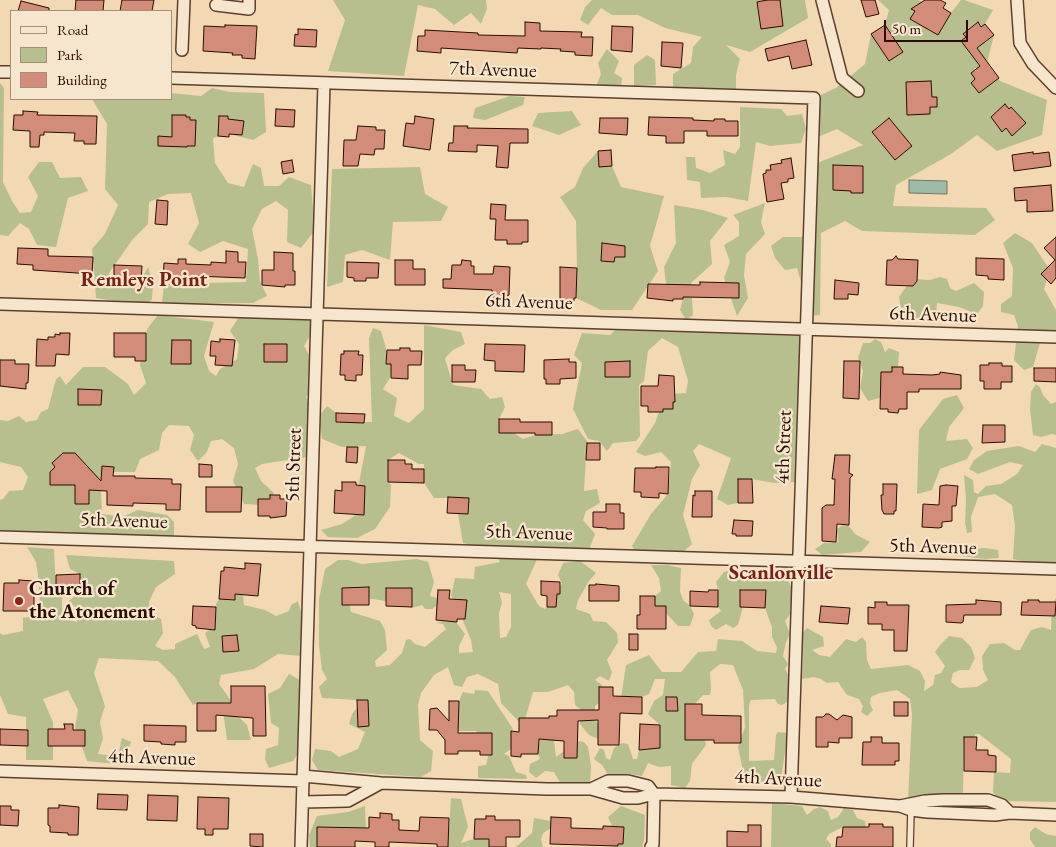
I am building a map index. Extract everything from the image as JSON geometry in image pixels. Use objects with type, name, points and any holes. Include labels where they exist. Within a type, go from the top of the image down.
[{"type":"street","points":[[182,50],[184,0]]},
{"type":"street","points":[[216,5],[249,9],[249,0]]},
{"type":"street","points":[[822,0],[842,78],[858,91]]},
{"type":"street","points":[[1017,0],[1020,42],[1033,64],[1056,88]]},
{"type":"street","name":"7th Avenue","points":[[172,78],[814,98]]},
{"type":"street","name":"5th Street","points":[[301,847],[324,84]]},
{"type":"street","name":"4th Street","points":[[791,797],[814,98]]},
{"type":"street","name":"6th Avenue","points":[[0,304],[1056,337]]},
{"type":"street","name":"5th Avenue","points":[[0,537],[1056,569]]},
{"type":"street","name":"4th Avenue","points":[[0,771],[591,789],[623,798],[638,798],[654,794],[791,797],[900,806],[911,810],[995,815],[1010,813],[1056,815]]},
{"type":"street","name":"4th Avenue","points":[[591,789],[608,781],[628,781],[648,786],[654,794]]},
{"type":"street","points":[[303,802],[348,801],[380,783]]},
{"type":"street","points":[[651,847],[653,844],[654,794]]},
{"type":"street","points":[[970,813],[971,800]]},
{"type":"street","name":"4th Avenue","points":[[900,806],[925,801],[993,801],[1002,805],[1010,813]]},
{"type":"lane","points":[[910,847],[911,810]]},
{"type":"green space","points":[[333,0],[486,0],[487,9],[481,24],[471,13],[454,25],[435,9],[418,5],[404,76],[328,71],[345,20]]},
{"type":"green space","points":[[592,0],[805,0],[808,18],[750,52],[726,45],[740,59],[736,75],[736,89],[673,90],[673,74],[691,63],[693,47],[702,37],[665,28],[638,15],[612,15],[601,8],[588,25],[580,20],[585,7]]},
{"type":"green space","points":[[878,0],[918,0],[951,13],[961,0],[964,0],[993,10],[985,24],[994,35],[987,63],[1000,81],[1047,100],[1042,135],[997,151],[977,135],[951,154],[896,185],[893,206],[986,208],[995,220],[975,235],[862,231],[845,221],[821,233],[820,315],[811,316],[813,292],[803,289],[797,268],[785,270],[775,258],[771,246],[783,237],[805,237],[812,165],[863,145],[837,129],[813,139],[814,98],[836,88],[865,64],[871,34],[885,25],[889,10]]},
{"type":"green space","points":[[607,49],[619,61],[614,73],[622,78],[621,87],[596,86],[601,74],[598,63]]},
{"type":"green space","points":[[647,55],[655,60],[656,85],[634,86],[634,65]]},
{"type":"green space","points":[[0,83],[4,88],[3,182],[20,213],[31,212],[38,196],[28,177],[39,162],[52,162],[60,178],[81,177],[88,191],[68,198],[56,247],[37,245],[29,229],[20,223],[8,236],[0,235]]},
{"type":"green space","points":[[212,88],[230,92],[264,93],[266,132],[253,140],[229,134],[213,138],[215,163],[228,183],[244,187],[253,164],[261,168],[264,186],[279,186],[289,177],[311,185],[315,230],[301,248],[287,242],[288,210],[276,201],[262,209],[252,229],[260,281],[267,296],[253,303],[162,304],[164,284],[246,282],[248,249],[223,241],[200,252],[188,244],[199,223],[191,193],[168,194],[149,202],[148,224],[133,239],[109,273],[111,285],[137,287],[148,267],[153,285],[152,299],[146,305],[96,298],[92,249],[105,234],[118,205],[105,189],[107,124],[93,100],[172,100],[172,93],[201,96]]},
{"type":"green space","points":[[510,96],[525,97],[523,105],[485,120],[473,118],[475,108]]},
{"type":"green space","points":[[740,107],[781,109],[787,116],[802,114],[806,129],[801,143],[770,146],[756,142],[748,201],[726,197],[701,198],[700,182],[687,180],[686,157],[695,157],[696,168],[710,173],[725,165],[723,150],[735,154],[740,147]]},
{"type":"green space","points":[[572,111],[581,125],[559,135],[532,126],[538,113]]},
{"type":"green space","points":[[598,151],[599,167],[612,166],[621,187],[664,196],[650,246],[658,271],[632,310],[601,310],[576,298],[576,221],[560,197],[575,187],[583,168]]},
{"type":"green space","points":[[420,167],[425,194],[448,207],[441,221],[393,222],[390,260],[362,250],[345,255],[343,282],[327,287],[332,169]]},
{"type":"green space","points":[[765,203],[761,222],[765,234],[746,254],[744,275],[748,298],[737,316],[724,278],[730,262],[724,245],[739,236],[739,222],[733,215]]},
{"type":"green space","points":[[674,205],[703,210],[728,218],[710,241],[712,264],[691,283],[693,315],[686,320],[680,310],[683,299],[683,284],[666,284],[664,267],[676,243]]},
{"type":"green space","points":[[1015,233],[1032,243],[1050,270],[1044,289],[1056,310],[1056,336],[1040,343],[1033,367],[1024,370],[1014,360],[1018,326],[1014,315],[1001,312],[1001,304],[1012,296],[1013,268],[1003,243]]},
{"type":"green space","points":[[940,277],[947,279],[950,288],[956,291],[974,283],[984,292],[983,306],[977,314],[959,307],[937,303],[936,317],[915,318],[901,311],[899,297],[908,284],[913,286],[915,279],[930,280]]},
{"type":"green space","points":[[158,315],[214,322],[204,356],[209,371],[216,376],[220,369],[237,359],[239,344],[230,331],[239,317],[311,318],[311,334],[304,346],[312,361],[312,389],[306,397],[309,407],[307,457],[262,464],[255,468],[261,481],[274,493],[262,505],[244,504],[233,481],[238,464],[234,448],[222,439],[211,441],[207,452],[198,461],[190,450],[194,435],[189,426],[169,425],[162,433],[159,450],[140,459],[135,472],[108,472],[101,490],[102,514],[122,517],[138,510],[167,515],[174,522],[174,538],[0,532],[0,500],[9,491],[23,490],[28,477],[21,467],[0,462],[0,420],[8,421],[19,416],[26,422],[37,420],[41,412],[48,409],[56,379],[60,376],[66,385],[83,367],[105,367],[128,384],[134,395],[146,383],[140,365],[147,329]]},
{"type":"green space","points":[[424,325],[461,332],[465,344],[453,350],[445,358],[453,385],[481,389],[490,399],[502,397],[505,407],[499,419],[499,433],[514,433],[523,439],[535,435],[562,434],[578,429],[587,441],[584,491],[597,489],[600,503],[586,511],[583,520],[595,534],[589,550],[538,557],[526,584],[539,606],[545,609],[562,584],[558,575],[563,563],[580,561],[596,573],[578,600],[576,609],[590,614],[593,621],[606,622],[617,633],[618,642],[607,660],[612,672],[609,681],[600,676],[595,680],[602,685],[603,700],[595,706],[595,718],[602,735],[598,739],[589,735],[580,724],[580,709],[575,705],[574,692],[568,685],[548,692],[533,692],[523,726],[501,703],[498,684],[478,674],[467,677],[462,687],[454,685],[448,667],[434,675],[421,693],[418,705],[420,740],[433,751],[431,771],[421,777],[318,770],[312,760],[315,749],[331,751],[339,757],[358,749],[365,732],[349,724],[352,714],[357,708],[357,700],[322,698],[319,687],[327,679],[322,670],[319,645],[319,599],[325,569],[338,560],[348,560],[362,564],[417,559],[428,562],[434,582],[430,596],[437,598],[439,604],[432,609],[425,609],[422,605],[412,608],[373,599],[348,599],[351,612],[380,621],[385,630],[387,650],[375,661],[376,667],[390,665],[402,653],[406,640],[410,639],[415,644],[425,647],[446,629],[443,624],[437,623],[453,618],[465,634],[459,646],[459,653],[473,652],[471,640],[459,606],[451,596],[455,578],[474,579],[475,567],[500,562],[492,547],[478,547],[463,543],[458,514],[468,514],[469,498],[434,498],[424,483],[424,464],[419,464],[399,453],[388,460],[388,482],[391,485],[390,507],[375,529],[357,538],[328,537],[321,530],[342,524],[359,513],[359,483],[366,446],[342,447],[322,439],[319,416],[327,406],[336,413],[336,422],[372,422],[369,338],[373,328],[381,331],[391,365],[390,378],[383,389],[397,398],[394,416],[409,423],[424,409]],"holes":[[[499,592],[511,594],[511,627],[506,637],[500,638],[499,614],[502,602]]]},
{"type":"green space","points":[[615,330],[800,336],[795,482],[774,483],[752,479],[738,479],[738,503],[728,505],[717,499],[731,458],[699,444],[693,451],[700,465],[692,479],[683,515],[692,544],[682,553],[635,551],[632,546],[651,514],[668,494],[671,462],[661,452],[645,456],[636,452],[655,423],[659,412],[673,394],[686,393],[688,381],[678,347],[662,338],[648,351],[644,381],[639,385],[640,436],[636,441],[613,443],[607,451],[599,441],[588,439],[573,409],[582,363],[574,355],[582,333],[610,335]]},
{"type":"green space","points":[[875,339],[881,342],[885,352],[889,348],[899,352],[898,367],[891,379],[887,396],[868,401],[860,388],[863,371],[858,358],[863,343],[870,343]]},
{"type":"green space","points":[[1036,384],[1051,404],[1056,402],[1056,435],[1052,434],[1041,437],[1033,435],[1030,409],[1031,392]]},
{"type":"green space","points":[[957,395],[964,408],[949,427],[946,441],[967,439],[973,448],[967,459],[940,469],[932,490],[917,494],[919,430],[943,399]]},
{"type":"green space","points":[[1042,444],[1056,448],[1056,565],[1050,567],[1013,559],[1015,526],[1012,505],[995,494],[978,497],[971,517],[972,532],[967,533],[965,523],[964,475],[973,480],[974,492],[978,494],[986,486],[1001,484],[1017,474],[1023,465],[1010,462],[978,474],[969,469],[974,460],[987,451],[1019,446],[1035,452]]},
{"type":"green space","points":[[848,525],[855,534],[870,542],[861,552],[822,555],[815,549],[824,543],[838,542],[837,529]]},
{"type":"green space","points":[[966,543],[971,549],[985,548],[998,550],[999,558],[985,559],[961,556],[961,546]]},
{"type":"green space","points":[[27,547],[54,549],[56,591],[62,591],[62,610],[66,619],[77,622],[80,612],[69,601],[80,591],[80,574],[70,569],[66,555],[174,561],[175,574],[156,587],[149,602],[150,613],[161,619],[163,633],[155,646],[163,650],[175,649],[175,644],[197,634],[204,649],[210,647],[205,633],[215,626],[216,604],[219,599],[235,600],[235,593],[243,595],[244,605],[265,610],[276,616],[289,611],[291,605],[298,601],[302,615],[301,656],[278,654],[254,669],[221,675],[219,684],[232,702],[238,716],[247,725],[251,740],[227,740],[223,711],[216,703],[197,703],[193,705],[175,677],[158,661],[99,658],[94,673],[105,706],[100,722],[103,738],[98,754],[118,756],[122,738],[131,742],[124,765],[87,761],[75,727],[78,710],[68,690],[43,699],[53,722],[53,760],[26,760],[26,717],[8,714],[0,695],[0,633],[3,635],[23,631],[23,618],[38,615],[40,603],[36,562]]},
{"type":"green space","points":[[651,565],[667,565],[681,568],[680,591],[683,600],[690,606],[694,614],[690,626],[678,626],[666,613],[655,606],[655,596],[661,591],[659,578]]},
{"type":"green space","points":[[733,570],[742,578],[746,577],[750,571],[780,571],[787,578],[792,589],[792,612],[785,621],[790,634],[783,656],[788,664],[785,669],[788,674],[789,701],[782,705],[778,704],[775,699],[751,700],[749,705],[749,761],[774,760],[776,735],[778,732],[788,733],[781,778],[771,784],[743,780],[738,747],[745,727],[743,690],[733,665],[720,664],[710,672],[710,695],[703,695],[694,705],[706,745],[692,764],[690,781],[685,788],[671,785],[671,766],[659,767],[648,763],[642,776],[630,774],[609,776],[602,765],[594,759],[600,748],[604,750],[606,758],[610,760],[614,748],[622,743],[628,744],[633,759],[637,759],[639,750],[660,748],[660,725],[648,714],[654,701],[663,695],[665,679],[655,679],[649,694],[642,697],[632,696],[630,708],[620,705],[626,665],[649,655],[662,672],[681,672],[698,652],[716,651],[718,639],[742,641],[757,651],[776,653],[777,647],[772,637],[772,627],[765,608],[752,590],[745,599],[738,625],[733,628],[726,624],[716,630],[711,626],[709,620],[721,611],[718,607],[716,582],[724,572]]},
{"type":"green space","points":[[1056,598],[1056,802],[1007,801],[997,798],[993,792],[994,772],[1010,773],[1011,759],[979,734],[975,734],[975,737],[964,737],[963,795],[908,800],[912,714],[910,699],[897,690],[880,693],[871,697],[870,704],[873,710],[867,716],[861,712],[863,706],[859,699],[847,695],[838,682],[827,683],[814,677],[802,679],[803,655],[800,650],[800,636],[807,628],[823,637],[824,646],[812,650],[819,655],[830,657],[846,639],[856,642],[862,637],[866,642],[867,660],[871,669],[908,665],[920,671],[925,681],[924,691],[933,685],[935,675],[941,673],[945,666],[935,652],[940,645],[949,636],[962,638],[971,647],[975,658],[969,670],[960,670],[953,673],[951,682],[959,688],[977,687],[988,680],[983,670],[982,656],[990,644],[1004,643],[1015,650],[1020,650],[1031,630],[1042,627],[1051,630],[1052,605]]},
{"type":"green space","points":[[289,674],[302,681],[301,749],[293,761],[269,768],[265,759],[266,749],[278,745],[279,728],[271,723],[268,694],[280,688]]},
{"type":"green space","points":[[475,690],[488,691],[513,729],[511,732],[511,749],[504,754],[509,756],[516,772],[526,775],[527,779],[478,778],[478,766],[486,765],[488,757],[485,741],[476,731],[458,731],[459,701],[463,692],[474,694]]},
{"type":"green space","points":[[549,731],[549,740],[554,740],[556,757],[577,741],[584,742],[588,747],[591,766],[590,783],[561,784],[554,772],[545,771],[536,778],[529,772],[530,764],[540,759],[538,754],[539,737]]},
{"type":"green space","points":[[451,798],[461,799],[468,827],[461,843],[474,839],[489,839],[493,847],[448,847]]},
{"type":"green space","points":[[772,803],[802,806],[807,815],[820,807],[828,811],[831,820],[838,817],[844,808],[853,810],[857,818],[865,821],[866,827],[843,827],[829,834],[826,839],[831,844],[831,847],[771,847]]},
{"type":"green space","points":[[365,806],[366,831],[355,828],[318,827],[317,847],[310,847],[309,835],[317,816],[348,812]]},
{"type":"green space","points":[[621,806],[645,815],[642,847],[607,847],[623,844],[624,827],[612,826],[608,817]]},
{"type":"green space","points":[[534,818],[551,821],[550,829],[543,833],[541,840],[543,847],[516,847],[532,833]]},
{"type":"green space","points":[[1035,827],[1046,834],[1056,836],[1056,847],[1035,847],[1030,839],[1030,832]]},
{"type":"shaded area","points":[[909,180],[947,181],[947,194],[909,193]]},
{"type":"building","points":[[76,0],[104,0],[103,10],[75,10]]},
{"type":"building","points":[[122,0],[154,0],[152,10],[120,10]]},
{"type":"building","points":[[780,0],[783,26],[761,29],[757,2]]},
{"type":"building","points":[[861,0],[875,0],[879,14],[866,17]]},
{"type":"building","points":[[925,0],[940,0],[946,3],[943,8],[951,13],[938,35],[910,19],[915,11],[911,9]]},
{"type":"building","points":[[21,1],[49,8],[49,10],[18,10]]},
{"type":"building","points":[[525,22],[540,23],[540,31],[582,32],[581,37],[593,37],[592,56],[575,55],[575,52],[560,51],[561,49],[541,48],[518,48],[517,53],[441,48],[441,53],[417,51],[418,36],[425,36],[425,30],[478,33],[478,35],[525,36]]},
{"type":"building","points":[[978,22],[981,27],[985,24],[994,35],[977,48],[999,78],[979,93],[971,83],[975,79],[971,73],[980,66],[961,41],[966,37],[963,34]]},
{"type":"building","points":[[225,25],[257,26],[255,59],[242,58],[242,55],[232,55],[233,53],[203,51],[204,26],[225,27]]},
{"type":"building","points":[[885,25],[903,52],[889,61],[871,34]]},
{"type":"building","points":[[612,26],[633,27],[632,52],[611,50]]},
{"type":"building","points":[[298,29],[317,30],[316,47],[294,46],[295,34],[298,35]]},
{"type":"building","points":[[806,40],[812,65],[792,69],[789,56],[768,61],[765,49]]},
{"type":"building","points":[[662,42],[683,43],[681,68],[661,66]]},
{"type":"building","points":[[931,81],[932,97],[937,97],[937,107],[930,107],[930,114],[907,115],[906,82]]},
{"type":"building","points":[[1005,104],[1009,109],[1011,107],[1026,123],[1012,136],[1006,128],[1002,132],[991,117]]},
{"type":"building","points":[[276,109],[295,110],[294,127],[275,126]]},
{"type":"building","points":[[23,111],[38,112],[37,115],[97,116],[96,144],[84,144],[84,141],[74,141],[75,133],[44,132],[44,135],[40,135],[39,147],[30,147],[30,131],[13,130],[14,115],[23,115]]},
{"type":"building","points":[[172,115],[186,115],[186,117],[190,117],[190,120],[196,120],[195,146],[158,146],[158,136],[172,137]]},
{"type":"building","points":[[219,116],[228,116],[228,119],[244,121],[242,135],[229,134],[229,137],[218,136]]},
{"type":"building","points":[[415,116],[434,119],[430,150],[403,146],[406,123],[414,124]]},
{"type":"building","points":[[649,117],[738,121],[738,136],[707,136],[707,131],[684,131],[684,143],[666,143],[666,136],[648,135]]},
{"type":"building","points":[[600,118],[628,118],[627,135],[599,133]]},
{"type":"building","points":[[889,118],[912,146],[895,160],[872,132]]},
{"type":"building","points":[[358,126],[376,127],[376,130],[385,130],[384,149],[375,149],[374,155],[360,154],[358,166],[343,166],[344,140],[356,140]]},
{"type":"building","points":[[454,126],[528,129],[528,143],[510,143],[508,168],[496,167],[498,146],[477,145],[477,152],[448,151],[449,143],[453,143]]},
{"type":"building","points":[[611,150],[612,166],[599,167],[598,151]]},
{"type":"building","points":[[1033,152],[1033,154],[1049,152],[1051,166],[1014,171],[1012,155]]},
{"type":"building","points":[[791,158],[794,178],[788,179],[788,182],[781,183],[784,199],[767,202],[763,174],[766,173],[766,170],[771,170],[770,165],[782,163],[781,160]]},
{"type":"building","points":[[292,160],[294,172],[283,174],[281,162]]},
{"type":"building","points":[[833,165],[863,166],[863,193],[833,190]]},
{"type":"building","points":[[1051,185],[1053,211],[1027,212],[1027,200],[1015,201],[1014,188]]},
{"type":"building","points":[[157,200],[168,201],[167,225],[155,224]]},
{"type":"building","points":[[491,204],[506,205],[505,220],[528,220],[528,242],[507,244],[507,240],[495,240],[496,219],[490,219]]},
{"type":"building","points":[[1056,237],[1056,278],[1051,284],[1041,274],[1055,260],[1044,248]]},
{"type":"building","points":[[602,243],[625,246],[625,257],[615,257],[614,262],[601,261]]},
{"type":"building","points":[[18,248],[48,249],[48,256],[93,257],[92,274],[33,270],[33,265],[17,264]]},
{"type":"building","points":[[226,251],[238,252],[238,262],[246,262],[245,278],[194,276],[194,280],[163,279],[164,263],[178,264],[178,259],[186,259],[186,264],[211,265],[211,262],[226,263]]},
{"type":"building","points":[[274,252],[293,253],[295,285],[285,285],[285,287],[262,285],[262,270],[274,270]]},
{"type":"building","points":[[896,256],[898,259],[918,260],[917,281],[913,286],[886,285],[887,260],[892,260]]},
{"type":"building","points":[[976,258],[1004,259],[1004,280],[988,279],[988,276],[976,275]]},
{"type":"building","points":[[395,260],[413,260],[413,269],[425,269],[425,285],[395,285]]},
{"type":"building","points":[[462,260],[471,261],[471,266],[474,266],[474,274],[493,274],[494,266],[510,267],[509,295],[507,298],[493,297],[492,290],[443,288],[443,279],[451,279],[452,265],[461,265]]},
{"type":"building","points":[[347,262],[379,263],[378,278],[354,281],[354,278],[347,277]]},
{"type":"building","points":[[114,265],[142,266],[141,281],[114,279]]},
{"type":"building","points":[[560,267],[577,268],[576,298],[574,298],[574,301],[560,300]]},
{"type":"building","points":[[835,280],[859,283],[858,295],[848,294],[848,299],[834,299]]},
{"type":"building","points":[[700,282],[739,283],[739,298],[683,297],[683,299],[673,299],[673,301],[647,298],[648,284],[700,285]]},
{"type":"building","points":[[60,333],[70,333],[69,355],[56,354],[55,366],[36,366],[37,339],[48,340],[48,337],[55,337],[55,334],[60,335]]},
{"type":"building","points":[[114,333],[146,333],[146,361],[135,361],[135,357],[114,357]]},
{"type":"building","points":[[220,339],[235,340],[232,366],[215,365],[216,356],[210,356],[211,341],[220,342]]},
{"type":"building","points":[[172,340],[191,340],[191,364],[171,364]]},
{"type":"building","points":[[264,344],[287,344],[287,362],[264,362]]},
{"type":"building","points":[[485,344],[525,345],[524,372],[495,371],[495,361],[484,360]]},
{"type":"building","points":[[400,348],[410,348],[410,351],[422,351],[421,365],[408,365],[408,379],[391,378],[391,364],[386,364],[387,350],[400,350]]},
{"type":"building","points":[[344,351],[359,351],[358,355],[363,355],[362,375],[356,375],[356,381],[345,380],[345,375],[340,375],[341,354],[344,354]]},
{"type":"building","points":[[569,359],[569,362],[576,362],[576,378],[560,379],[560,384],[546,384],[546,379],[544,379],[544,360]]},
{"type":"building","points":[[0,360],[15,360],[15,364],[29,364],[26,389],[0,386]]},
{"type":"building","points":[[630,361],[630,377],[605,377],[605,362]]},
{"type":"building","points":[[844,361],[860,361],[859,399],[843,398]]},
{"type":"building","points":[[989,363],[1002,363],[1002,366],[1012,366],[1012,382],[1001,382],[1001,389],[984,389],[984,381],[980,381],[980,365],[989,365]]},
{"type":"building","points":[[452,365],[465,365],[465,370],[476,370],[475,382],[452,382]]},
{"type":"building","points":[[892,367],[903,367],[903,374],[932,375],[940,374],[940,372],[961,375],[961,389],[919,389],[919,392],[907,392],[907,409],[899,409],[898,413],[888,412],[888,409],[880,409],[881,372],[892,372]]},
{"type":"building","points":[[1034,368],[1056,368],[1056,382],[1034,381]]},
{"type":"building","points":[[659,375],[674,376],[675,402],[673,402],[673,409],[663,409],[663,412],[648,412],[648,406],[641,406],[641,386],[658,386]]},
{"type":"building","points":[[78,389],[102,390],[101,405],[78,405]]},
{"type":"building","points":[[336,413],[365,414],[364,423],[336,422]]},
{"type":"building","points":[[499,419],[520,419],[520,422],[552,422],[552,435],[499,433]]},
{"type":"building","points":[[983,425],[1005,425],[1005,442],[982,443]]},
{"type":"building","points":[[587,443],[600,443],[600,460],[586,460]]},
{"type":"building","points":[[347,447],[358,447],[357,463],[346,462]]},
{"type":"building","points":[[63,453],[75,453],[101,481],[102,466],[114,467],[113,476],[172,479],[172,484],[181,484],[180,510],[166,510],[166,504],[133,503],[133,506],[107,505],[107,491],[89,490],[89,504],[75,504],[75,485],[50,485],[50,472],[55,467],[52,463]]},
{"type":"building","points":[[835,455],[850,455],[849,473],[853,475],[850,478],[849,525],[837,524],[836,542],[822,541],[822,508],[826,505],[834,505],[835,479],[832,479]]},
{"type":"building","points":[[388,460],[405,460],[405,464],[412,464],[412,469],[424,469],[424,483],[388,482]]},
{"type":"building","points":[[199,464],[212,465],[212,477],[199,477]]},
{"type":"building","points":[[669,467],[668,494],[659,493],[659,498],[641,497],[641,492],[634,492],[635,468]]},
{"type":"building","points":[[738,479],[752,479],[753,503],[738,503]]},
{"type":"building","points":[[342,482],[356,482],[356,485],[365,486],[364,515],[334,513],[335,490],[342,491]]},
{"type":"building","points":[[883,484],[897,484],[896,511],[894,511],[894,514],[884,514],[882,510],[881,495],[883,495]]},
{"type":"building","points":[[940,486],[958,486],[956,506],[952,506],[952,521],[942,522],[942,527],[939,528],[922,527],[923,504],[939,505]]},
{"type":"building","points":[[206,487],[242,487],[241,512],[206,512]]},
{"type":"building","points":[[695,491],[712,491],[712,517],[692,517],[693,495],[695,496]]},
{"type":"building","points":[[270,495],[280,495],[280,499],[287,499],[286,516],[270,518],[270,516],[258,516],[258,499],[270,499]]},
{"type":"building","points":[[448,497],[469,498],[468,514],[447,513]]},
{"type":"building","points":[[606,504],[620,504],[620,513],[624,513],[624,529],[593,527],[593,512],[606,512]]},
{"type":"building","points":[[734,520],[753,521],[752,536],[736,536],[736,534],[732,534]]},
{"type":"building","points":[[245,563],[261,564],[258,596],[235,594],[235,600],[219,599],[221,571],[224,571],[224,567],[245,569]]},
{"type":"building","points":[[80,574],[80,591],[56,591],[56,575]]},
{"type":"building","name":"Church of the Atonement","points":[[19,580],[34,581],[34,611],[3,611],[4,583],[19,583]]},
{"type":"building","points":[[541,581],[560,582],[560,594],[557,594],[556,607],[547,607],[547,596],[541,595]]},
{"type":"building","points":[[589,585],[619,586],[619,601],[589,601]]},
{"type":"building","points":[[369,587],[369,605],[342,605],[342,588]]},
{"type":"building","points":[[386,588],[412,588],[412,607],[386,606]]},
{"type":"building","points":[[438,590],[450,590],[449,599],[467,600],[465,619],[457,619],[457,622],[436,620]]},
{"type":"building","points":[[709,590],[718,590],[718,607],[690,606],[690,591],[708,592]]},
{"type":"building","points":[[740,590],[766,590],[765,608],[740,607]]},
{"type":"building","points":[[640,596],[655,596],[655,606],[666,606],[666,629],[637,629],[637,615],[640,615]]},
{"type":"building","points":[[976,600],[1001,602],[1001,615],[964,615],[963,622],[961,623],[946,622],[946,605],[976,604]]},
{"type":"building","points":[[1028,600],[1056,602],[1055,616],[1021,615],[1022,602],[1028,602]]},
{"type":"building","points":[[875,602],[887,602],[887,605],[909,605],[907,651],[894,651],[894,630],[882,630],[882,624],[868,624],[868,607],[875,608]]},
{"type":"building","points":[[193,606],[216,607],[215,630],[196,628],[196,626],[192,625]]},
{"type":"building","points":[[821,606],[850,608],[848,624],[819,622]]},
{"type":"building","points":[[629,634],[638,634],[638,650],[629,650]]},
{"type":"building","points":[[237,635],[239,651],[223,652],[222,636]]},
{"type":"building","points":[[231,686],[265,686],[266,736],[253,736],[253,718],[216,715],[216,731],[197,731],[197,703],[231,703]]},
{"type":"building","points":[[599,687],[613,687],[613,696],[642,697],[642,714],[620,713],[619,745],[598,745],[598,720],[578,721],[577,758],[564,758],[564,741],[539,739],[538,754],[521,754],[521,757],[511,756],[511,731],[519,732],[519,718],[549,718],[549,716],[557,716],[557,710],[599,710]]},
{"type":"building","points":[[666,697],[677,697],[678,711],[666,711]]},
{"type":"building","points":[[357,700],[368,700],[369,726],[358,727]]},
{"type":"building","points":[[449,701],[459,701],[458,733],[492,733],[492,755],[480,755],[480,751],[458,751],[458,754],[445,754],[445,740],[437,730],[429,730],[430,709],[437,708],[449,721]]},
{"type":"building","points":[[894,702],[908,702],[908,716],[894,716]]},
{"type":"building","points":[[685,704],[702,704],[702,715],[741,716],[741,743],[714,743],[714,740],[685,740]]},
{"type":"building","points":[[826,714],[837,720],[843,715],[852,717],[852,738],[839,738],[839,743],[828,742],[828,747],[816,747],[816,717],[823,717]]},
{"type":"building","points":[[64,724],[73,724],[73,730],[85,730],[85,746],[48,746],[48,729],[65,729]]},
{"type":"building","points":[[640,724],[660,725],[660,748],[639,750]]},
{"type":"building","points":[[144,725],[186,726],[186,742],[175,742],[175,745],[144,741]]},
{"type":"building","points":[[0,729],[28,730],[28,746],[0,745]]},
{"type":"building","points":[[871,737],[882,737],[882,743],[899,743],[899,761],[895,761],[895,765],[862,765],[863,742],[871,742]]},
{"type":"building","points":[[964,737],[977,737],[976,750],[988,750],[988,755],[996,756],[996,772],[964,771]]},
{"type":"building","points":[[98,794],[128,795],[127,810],[97,809]]},
{"type":"building","points":[[148,795],[178,796],[177,821],[147,820]]},
{"type":"building","points":[[198,797],[229,798],[228,829],[213,829],[213,835],[205,835],[205,829],[197,829]]},
{"type":"building","points":[[59,805],[79,807],[78,835],[50,832],[48,808],[59,808]]},
{"type":"building","points":[[0,806],[11,806],[11,810],[19,810],[18,826],[0,825]]},
{"type":"building","points":[[380,813],[392,814],[392,820],[399,820],[399,830],[419,831],[420,817],[449,818],[448,847],[437,847],[437,844],[389,842],[389,847],[375,847],[375,842],[355,841],[355,847],[317,847],[317,827],[369,828],[369,817],[380,818]]},
{"type":"building","points":[[486,816],[495,816],[495,820],[520,820],[520,837],[506,837],[506,847],[489,847],[489,839],[474,839],[475,819],[486,819]]},
{"type":"building","points":[[551,817],[571,818],[571,828],[603,829],[603,826],[624,827],[623,844],[618,844],[618,846],[550,844]]},
{"type":"building","points":[[869,824],[883,824],[883,827],[893,827],[893,847],[836,847],[837,837],[842,837],[843,827],[869,827]]},
{"type":"building","points":[[748,825],[761,825],[761,847],[727,847],[727,831],[748,832]]},
{"type":"building","points":[[250,834],[263,834],[263,847],[250,846]]},
{"type":"place","name":"Church of the Atonement","points":[[19,601]]},
{"type":"district","name":"Remleys Point","points":[[144,280]]},
{"type":"district","name":"Scanlonville","points":[[781,573]]}]
